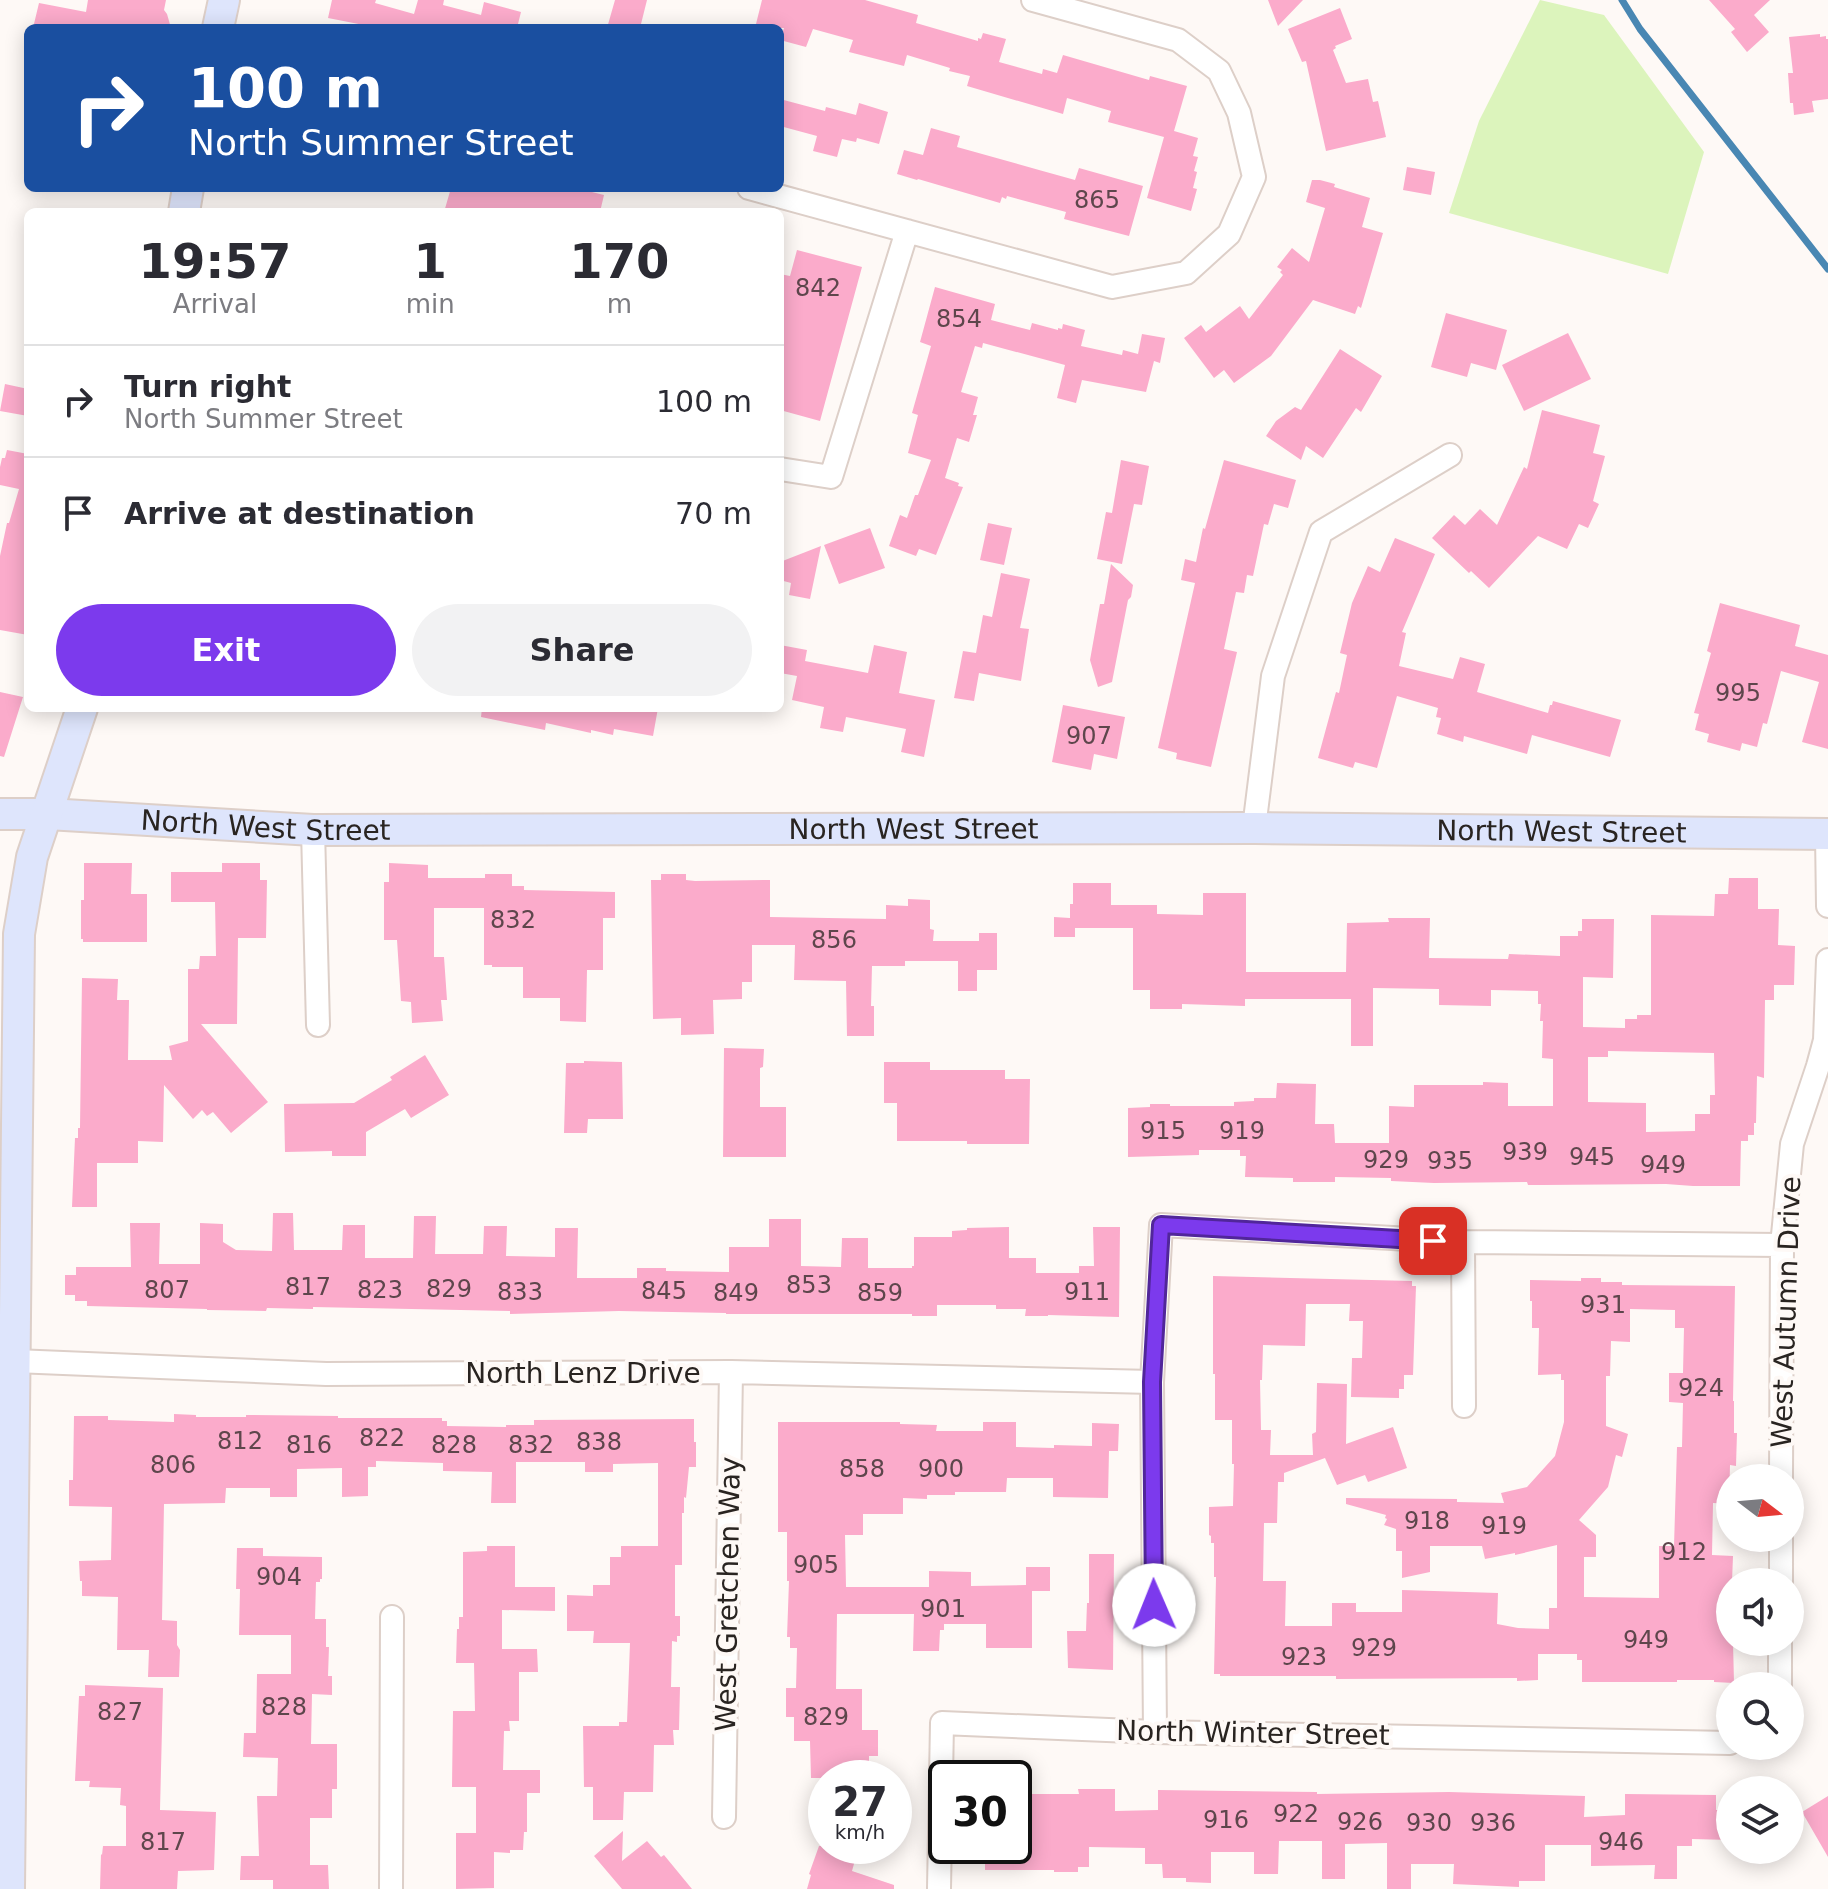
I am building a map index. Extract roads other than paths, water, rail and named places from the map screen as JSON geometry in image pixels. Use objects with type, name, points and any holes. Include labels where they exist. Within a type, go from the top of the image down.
[{"type":"street","points":[[219,24],[224,0]]},
{"type":"street","points":[[764,192],[1112,287],[1186,273],[1229,234],[1254,177],[1239,113],[1219,71],[1178,40],[1033,0]]},
{"type":"street","points":[[784,470],[831,477],[907,231]]},
{"type":"street","points":[[1254,828],[1273,676],[1321,532],[1450,455]]},
{"type":"street","points":[[9,1889],[19,934],[32,857],[81,712]]},
{"type":"street","name":"North West Street","points":[[0,814],[48,814],[313,830],[1254,828],[1827,834]]},
{"type":"street","points":[[313,830],[318,1025]]},
{"type":"street","points":[[1827,834],[1828,906]]},
{"type":"street","name":"West Autumn Drive","points":[[1781,1464],[1782,1245],[1792,1144],[1825,1040],[1828,960]]},
{"type":"street","points":[[1155,1732],[1152,1382],[1161,1225],[1463,1242],[1782,1245]]},
{"type":"street","points":[[1463,1242],[1464,1406]]},
{"type":"street","name":"North Lenz Drive","points":[[15,1361],[326,1374],[731,1372],[1152,1382]]},
{"type":"street","name":"West Gretchen Way","points":[[724,1817],[731,1372]]},
{"type":"street","points":[[391,1889],[392,1617]]},
{"type":"street","name":"North Winter Street","points":[[939,1889],[942,1723],[1155,1732],[1716,1743]]},
{"type":"waterway","points":[[1622,0],[1640,29],[1828,269]]}]
